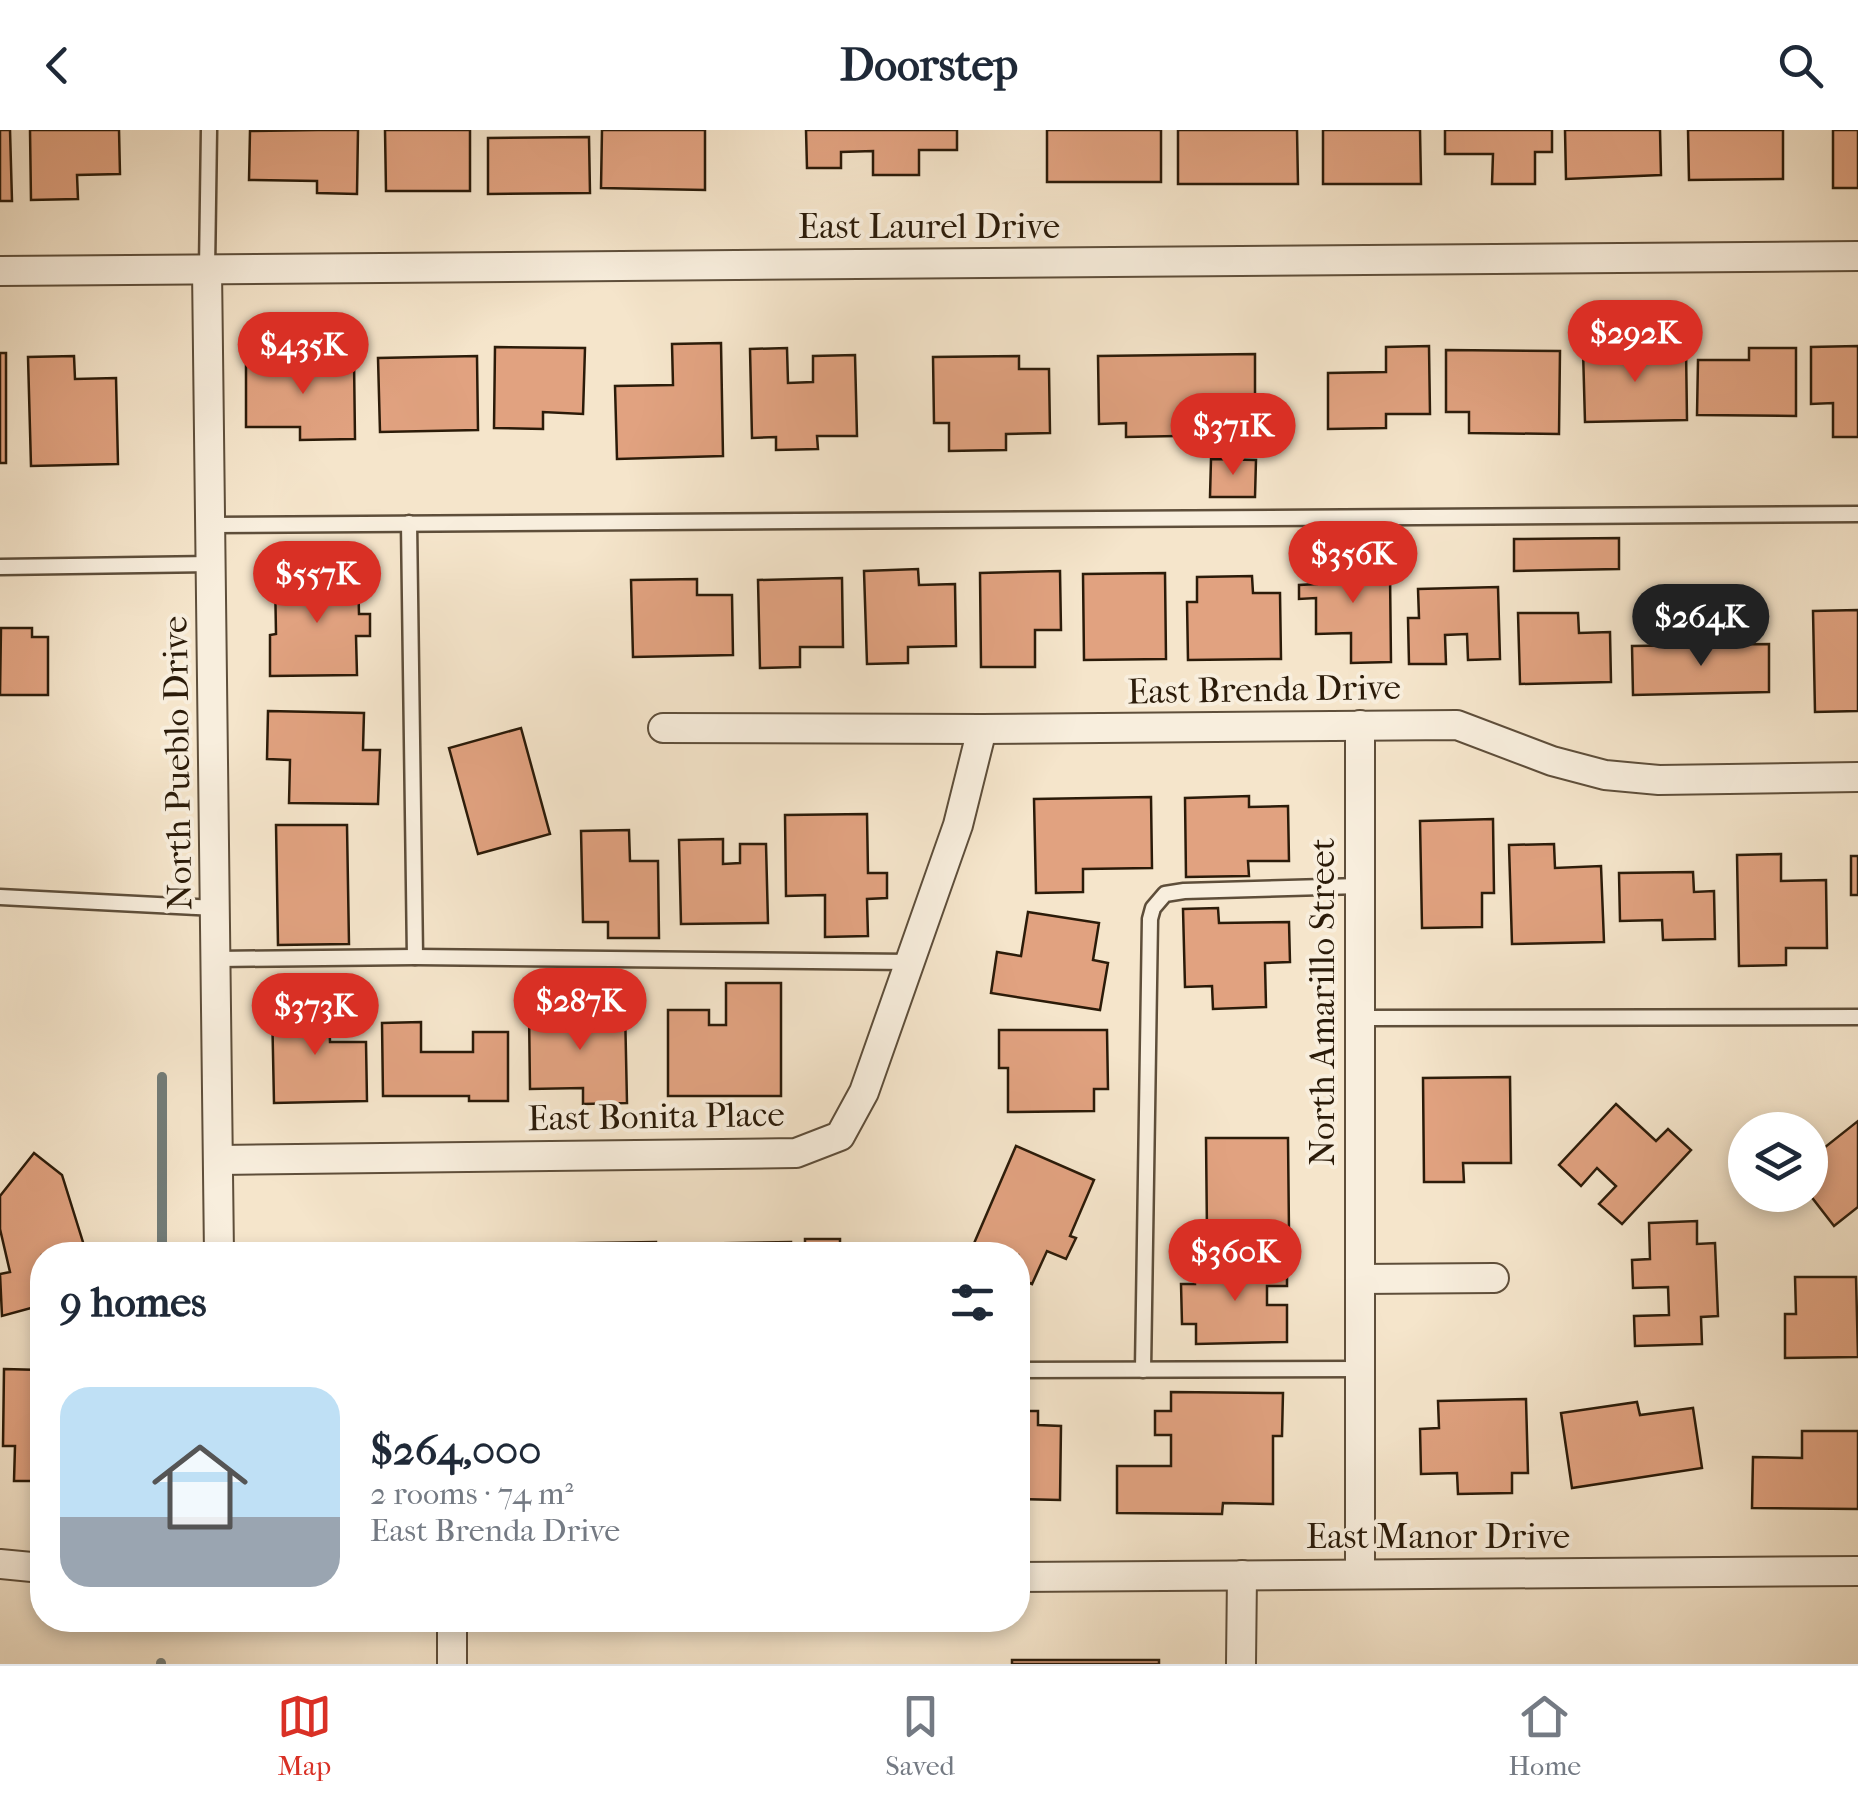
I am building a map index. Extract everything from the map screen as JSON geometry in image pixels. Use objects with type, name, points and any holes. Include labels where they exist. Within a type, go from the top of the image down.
[{"type":"street","name":"East Laurel Drive","points":[[0,271],[1858,256]]},
{"type":"street","name":"North Pueblo Drive","points":[[207,269],[220,1242]]},
{"type":"street","name":"North Amarillo Street","points":[[1360,725],[1360,1574]]},
{"type":"street","name":"East Brenda Drive","points":[[663,728],[1456,725],[1605,776],[1659,780],[1858,777]]},
{"type":"street","name":"East Bonita Place","points":[[220,1160],[796,1152],[840,1136],[864,1092],[958,826],[982,729]]},
{"type":"street","points":[[1360,1279],[1494,1278]]},
{"type":"street","points":[[0,1564],[30,1567]]},
{"type":"street","name":"East Manor Drive","points":[[1030,1576],[1858,1572]]},
{"type":"street","points":[[1242,1574],[1242,1664]]},
{"type":"street","points":[[452,1632],[452,1664]]},
{"type":"lane","points":[[207,269],[209,130]]},
{"type":"lane","points":[[211,525],[1858,514]]},
{"type":"lane","points":[[410,524],[415,957]]},
{"type":"lane","points":[[0,567],[212,564]]},
{"type":"lane","points":[[1143,1370],[1153,908],[1165,894],[1184,891],[1360,886]]},
{"type":"lane","points":[[0,897],[216,908]]},
{"type":"lane","points":[[218,959],[910,962]]},
{"type":"lane","points":[[1360,1018],[1858,1017]]},
{"type":"lane","points":[[1030,1370],[1360,1369]]},
{"type":"building","points":[[0,130],[10,130],[12,201],[0,201]]},
{"type":"building","points":[[30,130],[119,130],[120,174],[77,175],[78,199],[31,200]]},
{"type":"building","points":[[358,130],[357,194],[317,193],[317,181],[249,180],[250,131]]},
{"type":"building","points":[[385,130],[470,130],[470,191],[386,191]]},
{"type":"building","points":[[602,130],[705,130],[705,190],[601,188]]},
{"type":"building","points":[[806,130],[957,130],[957,150],[919,150],[919,175],[873,175],[873,151],[841,152],[841,168],[807,168]]},
{"type":"building","points":[[1047,130],[1161,130],[1161,182],[1047,182]]},
{"type":"building","points":[[1178,130],[1297,130],[1298,184],[1178,184]]},
{"type":"building","points":[[1323,130],[1420,130],[1421,184],[1323,184]]},
{"type":"building","points":[[1445,130],[1552,130],[1552,152],[1535,152],[1535,184],[1492,184],[1493,154],[1445,154]]},
{"type":"building","points":[[1565,130],[1660,130],[1661,175],[1566,179]]},
{"type":"building","points":[[1688,130],[1783,130],[1783,179],[1689,180]]},
{"type":"building","points":[[1833,130],[1858,130],[1858,188],[1833,188]]},
{"type":"building","points":[[589,137],[590,193],[488,194],[488,138]]},
{"type":"building","points":[[721,343],[723,456],[617,459],[615,386],[673,385],[672,344]]},
{"type":"building","points":[[1429,346],[1430,414],[1386,414],[1386,428],[1328,429],[1328,373],[1386,372],[1386,347]]},
{"type":"building","points":[[1858,346],[1858,437],[1833,437],[1833,403],[1811,404],[1811,347]]},
{"type":"building","points":[[495,347],[585,348],[583,414],[543,412],[543,429],[494,428]]},
{"type":"building","points":[[787,348],[788,383],[813,382],[813,356],[855,355],[857,436],[817,436],[818,449],[776,450],[776,437],[752,438],[750,349]]},
{"type":"building","points":[[1686,348],[1687,420],[1585,422],[1583,350]]},
{"type":"building","points":[[1749,348],[1796,348],[1796,416],[1697,415],[1698,360],[1749,360]]},
{"type":"building","points":[[1446,350],[1560,351],[1559,434],[1469,433],[1469,412],[1446,412]]},
{"type":"building","points":[[0,353],[6,353],[6,463],[0,463]]},
{"type":"building","points":[[1255,354],[1255,422],[1228,422],[1229,435],[1126,437],[1126,423],[1099,424],[1098,356]]},
{"type":"building","points":[[74,356],[75,379],[116,378],[118,464],[31,466],[28,357]]},
{"type":"building","points":[[477,356],[478,430],[380,432],[378,358]]},
{"type":"building","points":[[1019,356],[1019,369],[1049,369],[1050,433],[1006,434],[1006,450],[949,451],[949,423],[934,423],[933,357]]},
{"type":"building","points":[[354,360],[355,439],[300,440],[300,427],[246,427],[246,361]]},
{"type":"building","points":[[1211,459],[1256,460],[1255,497],[1210,497]]},
{"type":"building","points":[[1619,538],[1619,569],[1514,571],[1514,539]]},
{"type":"building","points":[[1368,556],[1368,574],[1390,574],[1391,662],[1351,663],[1351,633],[1316,634],[1316,598],[1299,599],[1299,585],[1317,584],[1316,557]]},
{"type":"building","points":[[918,569],[919,585],[955,584],[956,646],[908,647],[908,663],[867,664],[864,571]]},
{"type":"building","points":[[1060,571],[1061,630],[1035,630],[1035,667],[981,667],[980,573]]},
{"type":"building","points":[[1165,573],[1166,659],[1084,660],[1083,574]]},
{"type":"building","points":[[358,575],[359,614],[370,614],[370,636],[356,636],[357,675],[270,676],[270,635],[276,634],[275,576]]},
{"type":"building","points":[[1252,576],[1253,593],[1280,593],[1281,659],[1188,660],[1187,602],[1197,602],[1197,577]]},
{"type":"building","points":[[842,578],[843,647],[800,647],[800,667],[760,668],[758,580]]},
{"type":"building","points":[[697,579],[697,595],[732,595],[733,655],[633,657],[631,580]]},
{"type":"building","points":[[1498,587],[1500,659],[1468,660],[1467,634],[1445,635],[1446,664],[1409,664],[1408,618],[1419,618],[1418,589]]},
{"type":"building","points":[[1858,610],[1858,711],[1815,712],[1813,611]]},
{"type":"building","points":[[1518,613],[1578,613],[1579,633],[1610,632],[1611,682],[1520,684]]},
{"type":"building","points":[[1,628],[32,628],[32,637],[48,637],[48,695],[0,695]]},
{"type":"building","points":[[1769,644],[1769,692],[1633,695],[1632,646]]},
{"type":"building","points":[[268,711],[364,713],[363,750],[380,750],[378,804],[289,803],[290,760],[267,759]]},
{"type":"building","points":[[521,728],[550,834],[478,854],[449,748]]},
{"type":"building","points":[[1249,796],[1249,807],[1288,806],[1289,861],[1248,861],[1249,876],[1186,877],[1185,798]]},
{"type":"building","points":[[1151,797],[1152,868],[1083,869],[1083,892],[1036,893],[1034,799]]},
{"type":"building","points":[[867,814],[868,873],[887,873],[887,898],[867,899],[868,936],[825,937],[825,895],[786,896],[785,815]]},
{"type":"building","points":[[1493,819],[1494,893],[1482,893],[1482,927],[1422,928],[1420,821]]},
{"type":"building","points":[[276,825],[347,825],[349,944],[278,945]]},
{"type":"building","points":[[629,830],[630,861],[658,861],[659,938],[608,938],[608,922],[583,922],[581,831]]},
{"type":"building","points":[[723,839],[723,864],[740,863],[740,844],[766,844],[768,923],[681,924],[679,840]]},
{"type":"building","points":[[1554,844],[1555,868],[1601,866],[1604,942],[1512,944],[1509,845]]},
{"type":"building","points":[[1781,854],[1781,881],[1826,880],[1827,948],[1786,948],[1786,965],[1739,966],[1737,855]]},
{"type":"building","points":[[1851,856],[1858,856],[1858,895],[1851,895]]},
{"type":"building","points":[[1693,872],[1694,892],[1714,891],[1715,939],[1663,940],[1662,920],[1620,921],[1619,873]]},
{"type":"building","points":[[1218,908],[1219,923],[1289,922],[1290,962],[1265,963],[1266,1007],[1213,1009],[1212,986],[1185,987],[1183,909]]},
{"type":"building","points":[[1028,912],[1099,923],[1093,960],[1108,963],[1100,1010],[991,993],[997,952],[1021,956]]},
{"type":"building","points":[[726,983],[781,983],[781,1096],[668,1096],[668,1010],[709,1010],[709,1025],[726,1025]]},
{"type":"building","points":[[329,1004],[330,1042],[366,1042],[367,1101],[274,1103],[272,1005]]},
{"type":"building","points":[[625,1008],[627,1103],[583,1104],[583,1088],[530,1089],[529,1010]]},
{"type":"building","points":[[421,1022],[421,1052],[473,1052],[473,1032],[508,1032],[508,1101],[469,1101],[469,1096],[383,1096],[382,1023]]},
{"type":"building","points":[[999,1030],[1107,1030],[1108,1089],[1094,1089],[1094,1111],[1008,1112],[1008,1068],[999,1068]]},
{"type":"building","points":[[1510,1077],[1511,1163],[1463,1163],[1464,1182],[1424,1182],[1423,1078]]},
{"type":"building","points":[[1616,1104],[1656,1141],[1668,1129],[1691,1150],[1622,1224],[1599,1204],[1616,1186],[1597,1168],[1581,1186],[1559,1165]]},
{"type":"building","points":[[1858,1121],[1858,1207],[1834,1226],[1823,1212],[1828,1212],[1828,1145]]},
{"type":"building","points":[[1206,1138],[1288,1138],[1289,1232],[1207,1233]]},
{"type":"building","points":[[1016,1146],[1094,1180],[1070,1236],[1076,1238],[1066,1259],[1047,1251],[1032,1284],[1030,1242],[975,1242]]},
{"type":"building","points":[[34,1153],[62,1175],[83,1242],[30,1242],[30,1308],[2,1316],[0,1274],[10,1272],[0,1229],[0,1196]]},
{"type":"building","points":[[1697,1221],[1697,1244],[1715,1243],[1718,1316],[1701,1317],[1702,1344],[1635,1346],[1634,1316],[1669,1315],[1668,1287],[1633,1288],[1632,1260],[1650,1259],[1649,1223]]},
{"type":"building","points":[[805,1239],[840,1239],[840,1242]]},
{"type":"building","points":[[1287,1263],[1287,1286],[1267,1286],[1267,1305],[1287,1305],[1287,1342],[1196,1344],[1196,1324],[1182,1324],[1181,1284],[1195,1284],[1195,1264]]},
{"type":"building","points":[[1795,1277],[1856,1277],[1858,1357],[1785,1358],[1785,1314],[1796,1314]]},
{"type":"building","points":[[4,1369],[30,1370],[30,1481],[14,1481],[15,1446],[3,1446]]},
{"type":"building","points":[[1171,1392],[1283,1393],[1282,1436],[1273,1436],[1273,1504],[1223,1503],[1222,1514],[1117,1513],[1117,1466],[1171,1466],[1171,1435],[1155,1435],[1155,1411],[1171,1411]]},
{"type":"building","points":[[1526,1399],[1528,1473],[1512,1473],[1512,1493],[1458,1494],[1457,1473],[1421,1474],[1420,1429],[1439,1428],[1438,1401]]},
{"type":"building","points":[[1637,1402],[1640,1415],[1693,1408],[1702,1468],[1572,1488],[1561,1413]]},
{"type":"building","points":[[1030,1411],[1038,1411],[1038,1425],[1061,1426],[1060,1500],[1030,1499]]},
{"type":"building","points":[[1802,1431],[1858,1431],[1858,1509],[1752,1508],[1753,1457],[1802,1458]]},
{"type":"building","points":[[1012,1660],[1159,1660],[1159,1664],[1012,1664]]},
{"type":"waterway","points":[[162,1077],[162,1242]]}]
